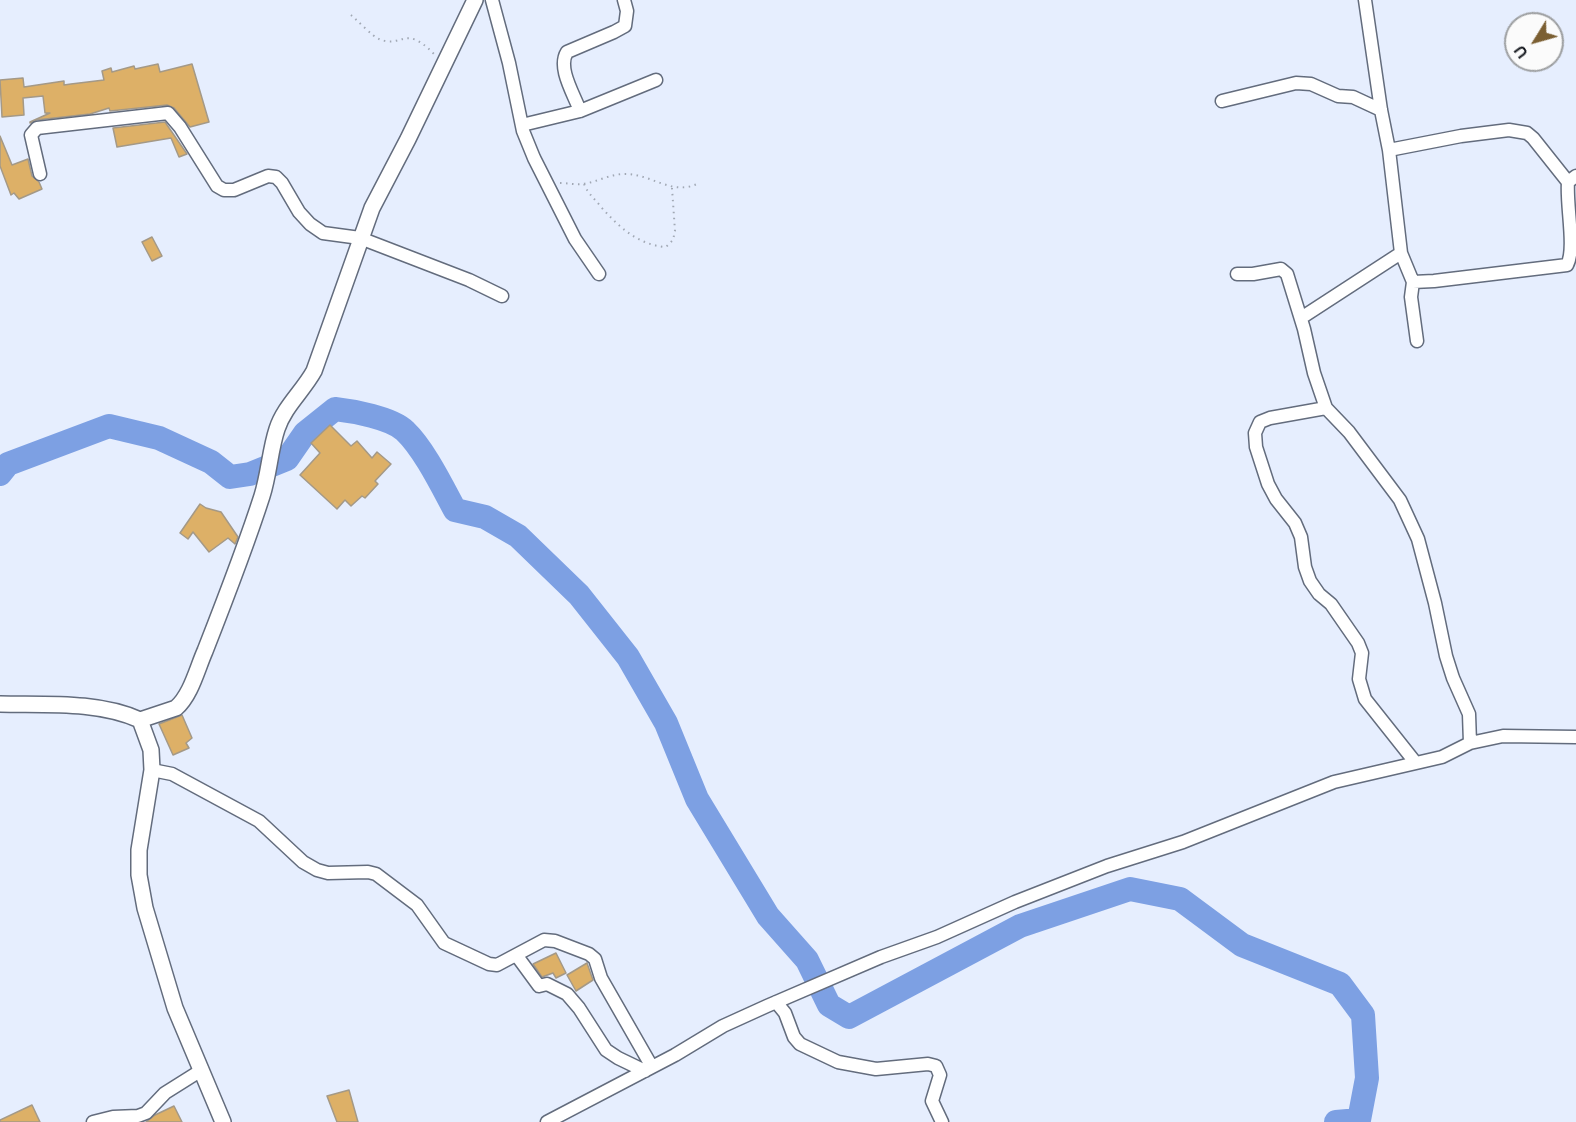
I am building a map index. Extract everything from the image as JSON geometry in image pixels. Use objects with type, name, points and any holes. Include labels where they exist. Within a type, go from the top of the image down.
[{"type":"street","points":[[0,704],[93,707],[126,714],[140,720],[176,708],[188,690],[240,564],[266,479],[277,429],[284,414],[301,393],[314,371],[372,208],[475,0]]},
{"type":"street","points":[[492,0],[509,63],[522,125],[534,159],[575,239],[599,274]]},
{"type":"street","points":[[580,111],[564,70],[563,59],[567,52],[624,26],[627,11],[624,0]]},
{"type":"street","points":[[1365,0],[1389,150],[1401,253],[1413,282],[1412,297],[1418,342]]},
{"type":"street","points":[[522,125],[580,111],[656,80]]},
{"type":"street","points":[[1222,101],[1296,83],[1311,84],[1338,96],[1353,97],[1381,110]]},
{"type":"street","points":[[40,174],[31,135],[37,128],[164,112],[171,115],[217,186],[224,190],[234,190],[268,176],[276,177],[299,212],[310,224],[323,232],[360,238],[469,280],[502,296]]},
{"type":"street","points":[[1389,150],[1461,136],[1518,130],[1533,138],[1572,179],[1567,190],[1576,237],[1576,251],[1573,260],[1567,265],[1413,282]]},
{"type":"street","points":[[1301,318],[1401,253]]},
{"type":"street","points":[[1237,274],[1284,270],[1301,318],[1314,374],[1326,408],[1349,432],[1400,500],[1418,539],[1446,656],[1469,714],[1470,743]]},
{"type":"street","points":[[1326,408],[1270,418],[1260,422],[1255,432],[1256,447],[1268,484],[1276,499],[1295,523],[1301,537],[1305,567],[1310,581],[1319,594],[1331,604],[1358,643],[1362,653],[1359,679],[1365,699],[1415,762]]},
{"type":"street","points":[[140,720],[151,750],[152,770],[139,850],[139,875],[145,908],[175,1008],[223,1122]]},
{"type":"street","points":[[547,1122],[648,1069],[723,1026],[881,957],[937,937],[1015,902],[1107,866],[1183,842],[1334,782],[1442,757],[1470,743],[1503,736],[1576,737]]},
{"type":"street","points":[[152,770],[172,774],[258,821],[303,862],[317,870],[328,873],[368,872],[376,874],[417,905],[444,943],[489,964],[497,965],[544,940],[555,941],[589,954],[595,959],[600,978],[648,1069]]},
{"type":"street","points":[[517,956],[539,986],[547,984],[567,994],[579,1008],[606,1050],[618,1058],[648,1069]]},
{"type":"street","points":[[776,1002],[785,1013],[794,1037],[800,1044],[838,1062],[876,1069],[928,1064],[936,1066],[940,1075],[932,1101],[942,1122]]},
{"type":"street","points":[[93,1122],[146,1113],[165,1093],[200,1071]]},
{"type":"path","points":[[351,15],[377,39],[389,41],[403,37],[415,38],[444,65]]},
{"type":"path","points":[[545,182],[584,184],[625,174],[645,177],[672,188],[691,188],[699,183]]},
{"type":"path","points":[[584,184],[588,193],[624,231],[655,246],[666,247],[673,240],[675,231],[672,188]]},
{"type":"building","points":[[158,64],[160,72],[192,64],[209,122],[190,127],[174,108],[167,105],[110,111],[109,108],[90,114],[36,120],[30,123],[30,122],[50,113],[45,113],[43,96],[23,98],[24,115],[2,117],[0,80],[23,78],[24,87],[64,81],[64,85],[104,80],[102,71],[111,68],[112,72],[134,66],[135,69]]},
{"type":"building","points":[[165,122],[187,154],[179,157],[171,138],[117,147],[113,128]]},
{"type":"building","points":[[0,136],[12,165],[28,159],[32,176],[39,182],[42,189],[19,199],[14,193],[11,195],[0,166]]},
{"type":"building","points":[[152,237],[162,256],[152,261],[142,242]]},
{"type":"building","points":[[330,425],[351,446],[357,441],[372,458],[377,452],[391,464],[375,481],[378,484],[365,498],[362,496],[351,506],[345,500],[337,509],[300,475],[320,453],[311,443]]},
{"type":"building","points":[[200,504],[221,512],[238,537],[235,544],[228,538],[209,552],[193,532],[188,539],[180,533]]},
{"type":"building","points":[[182,715],[192,738],[186,743],[189,748],[173,755],[159,724]]},
{"type":"building","points":[[556,953],[566,973],[556,978],[553,973],[542,977],[533,964]]},
{"type":"building","points":[[587,963],[593,980],[576,991],[567,975]]},
{"type":"building","points":[[349,1090],[358,1122],[337,1122],[327,1096]]},
{"type":"building","points":[[32,1105],[40,1122],[0,1122],[0,1120]]},
{"type":"building","points":[[174,1106],[182,1122],[146,1122],[155,1115]]},
{"type":"waterway","points":[[0,474],[8,464],[109,426],[159,438],[211,462],[230,477],[250,474],[287,459],[305,433],[335,409],[362,413],[391,422],[405,431],[419,448],[455,510],[485,517],[518,536],[579,595],[628,657],[666,723],[697,799],[768,916],[807,960],[829,1005],[849,1017],[1020,926],[1130,889],[1180,899],[1242,945],[1340,984],[1363,1015],[1367,1078],[1359,1120],[1336,1122]]}]
